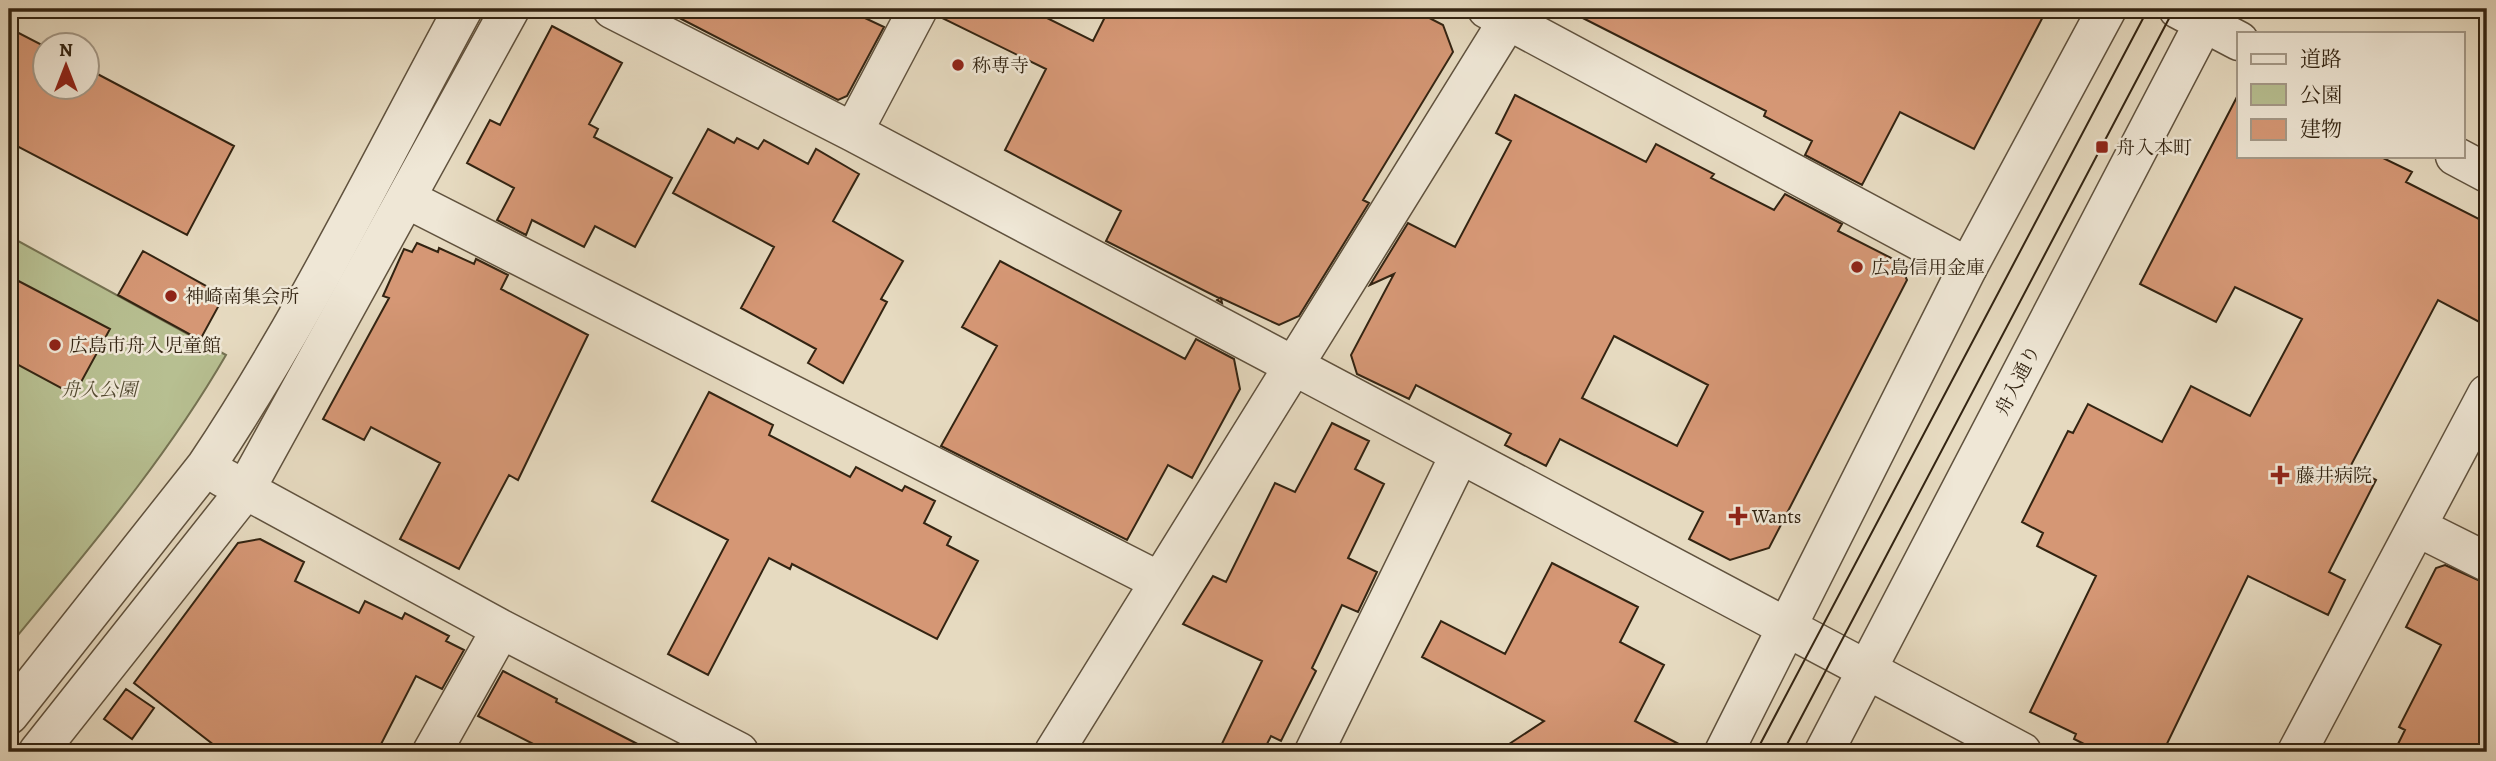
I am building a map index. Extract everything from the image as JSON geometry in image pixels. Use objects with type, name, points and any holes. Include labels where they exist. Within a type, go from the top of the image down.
[{"type":"street","points":[[9,715],[206,466],[302,310],[463,9]]},
{"type":"street","points":[[38,752],[244,492],[510,9]]},
{"type":"street","points":[[612,9],[853,132],[2022,752]]},
{"type":"street","points":[[853,132],[918,9]]},
{"type":"street","points":[[1724,752],[1968,267],[2107,9]]},
{"type":"street","points":[[1054,752],[1295,365],[1503,12],[1968,267]]},
{"type":"street","points":[[2198,13],[2237,40]]},
{"type":"street","name":"舟入通り","points":[[1824,752],[2198,13]]},
{"type":"street","points":[[2459,158],[2487,173]]},
{"type":"street","points":[[407,200],[1159,581]]},
{"type":"street","points":[[2297,752],[2487,394]]},
{"type":"street","points":[[1314,752],[1460,454]]},
{"type":"street","points":[[206,466],[244,492],[734,751]]},
{"type":"street","points":[[2417,527],[2487,562]]},
{"type":"street","points":[[432,752],[501,629]]},
{"type":"green space","name":"舟入公園","points":[[9,236],[226,355],[151,469],[9,646]]},
{"type":"building","points":[[662,9],[846,9],[884,27],[847,96],[838,100]]},
{"type":"building","points":[[940,9],[1029,9],[1093,41],[1109,9],[1412,9],[1443,25],[1453,52],[1363,200],[1369,203],[1299,316],[1279,325],[1221,298],[1222,303],[1217,300],[1219,298],[1106,241],[1121,211],[1005,150],[1046,69],[938,16]]},
{"type":"building","points":[[1565,9],[2047,9],[1974,149],[1900,112],[1862,185],[1805,155],[1812,141],[1764,116],[1766,111]]},
{"type":"building","points":[[552,26],[622,63],[589,124],[598,129],[594,137],[672,178],[635,247],[595,226],[584,247],[532,220],[526,235],[497,220],[514,188],[467,163],[490,120],[500,125]]},
{"type":"building","points":[[9,28],[32,40],[32,102],[102,102],[102,76],[234,146],[187,235],[9,142]]},
{"type":"building","points":[[1515,95],[1646,162],[1656,144],[1714,174],[1711,178],[1774,210],[1785,194],[1842,224],[1838,231],[1899,262],[1907,280],[1769,548],[1730,560],[1689,539],[1703,512],[1560,439],[1546,466],[1505,445],[1511,434],[1416,385],[1409,399],[1357,374],[1351,355],[1394,274],[1370,285],[1408,223],[1455,247],[1511,141],[1496,133]],"holes":[[[1614,336],[1708,385],[1677,446],[1582,398]]]},
{"type":"building","points":[[2237,97],[2237,158],[2383,158],[2412,172],[2406,182],[2487,223],[2487,326],[2438,300],[2350,467],[2376,480],[2329,572],[2345,580],[2328,615],[2248,576],[2163,752],[2100,752],[2074,739],[2076,734],[2030,712],[2096,576],[2037,546],[2043,533],[2022,522],[2068,431],[2073,433],[2088,404],[2162,442],[2191,386],[2250,416],[2302,319],[2235,287],[2216,322],[2140,284]]},
{"type":"building","points":[[708,129],[734,143],[737,138],[758,149],[764,140],[808,164],[816,149],[859,174],[833,221],[903,261],[881,299],[887,302],[843,383],[808,363],[816,349],[741,308],[774,247],[673,193]]},
{"type":"building","points":[[417,243],[438,252],[439,248],[474,264],[476,259],[508,275],[501,289],[588,335],[518,480],[509,475],[459,569],[400,539],[440,463],[371,427],[364,440],[323,419],[389,298],[383,296],[404,249],[412,252]]},
{"type":"building","name":"神崎南集会所","points":[[143,251],[224,296],[200,340],[118,295]]},
{"type":"building","points":[[1000,261],[1185,359],[1196,339],[1234,359],[1240,389],[1192,478],[1168,465],[1127,540],[941,446],[997,346],[962,327]]},
{"type":"building","name":"広島市舟入児童館","points":[[9,276],[110,329],[74,395],[9,360]]},
{"type":"building","points":[[709,392],[773,425],[769,435],[850,477],[856,467],[902,491],[905,486],[935,501],[924,523],[951,537],[947,545],[978,561],[937,639],[792,564],[790,569],[769,558],[708,675],[668,654],[728,540],[652,501]]},
{"type":"building","points":[[1332,423],[1369,441],[1355,469],[1384,484],[1348,558],[1377,572],[1358,612],[1342,605],[1312,668],[1316,671],[1281,741],[1271,736],[1263,752],[1218,752],[1262,661],[1183,624],[1213,576],[1226,582],[1275,483],[1295,492]]},
{"type":"building","points":[[260,539],[304,562],[295,581],[359,613],[365,601],[402,619],[405,613],[449,636],[446,641],[464,650],[442,689],[416,676],[377,752],[223,752],[134,683],[238,543]]},
{"type":"building","points":[[1552,563],[1638,607],[1620,642],[1664,665],[1635,721],[1694,752],[1497,752],[1544,721],[1422,657],[1441,621],[1505,654]]},
{"type":"building","points":[[2445,565],[2487,584],[2487,752],[2394,752],[2405,730],[2399,727],[2441,645],[2406,627],[2436,568]]},
{"type":"building","points":[[503,671],[653,752],[549,752],[478,716]]},
{"type":"building","points":[[126,689],[154,708],[132,739],[104,719]]},
{"type":"tram line","points":[[1756,752],[2148,9]]},
{"type":"tram line","points":[[1783,752],[2174,9]]},
{"type":"place","name":"称専寺","points":[[958,65]]},
{"type":"place","name":"舟入本町","points":[[2102,147]]},
{"type":"place","name":"広島信用金庫","points":[[1857,267]]},
{"type":"place","name":"神崎南集会所","points":[[171,296]]},
{"type":"place","name":"広島市舟入児童館","points":[[55,345]]},
{"type":"place","name":"藤井病院","points":[[2280,475]]},
{"type":"place","name":"Wants","points":[[1738,516]]}]
